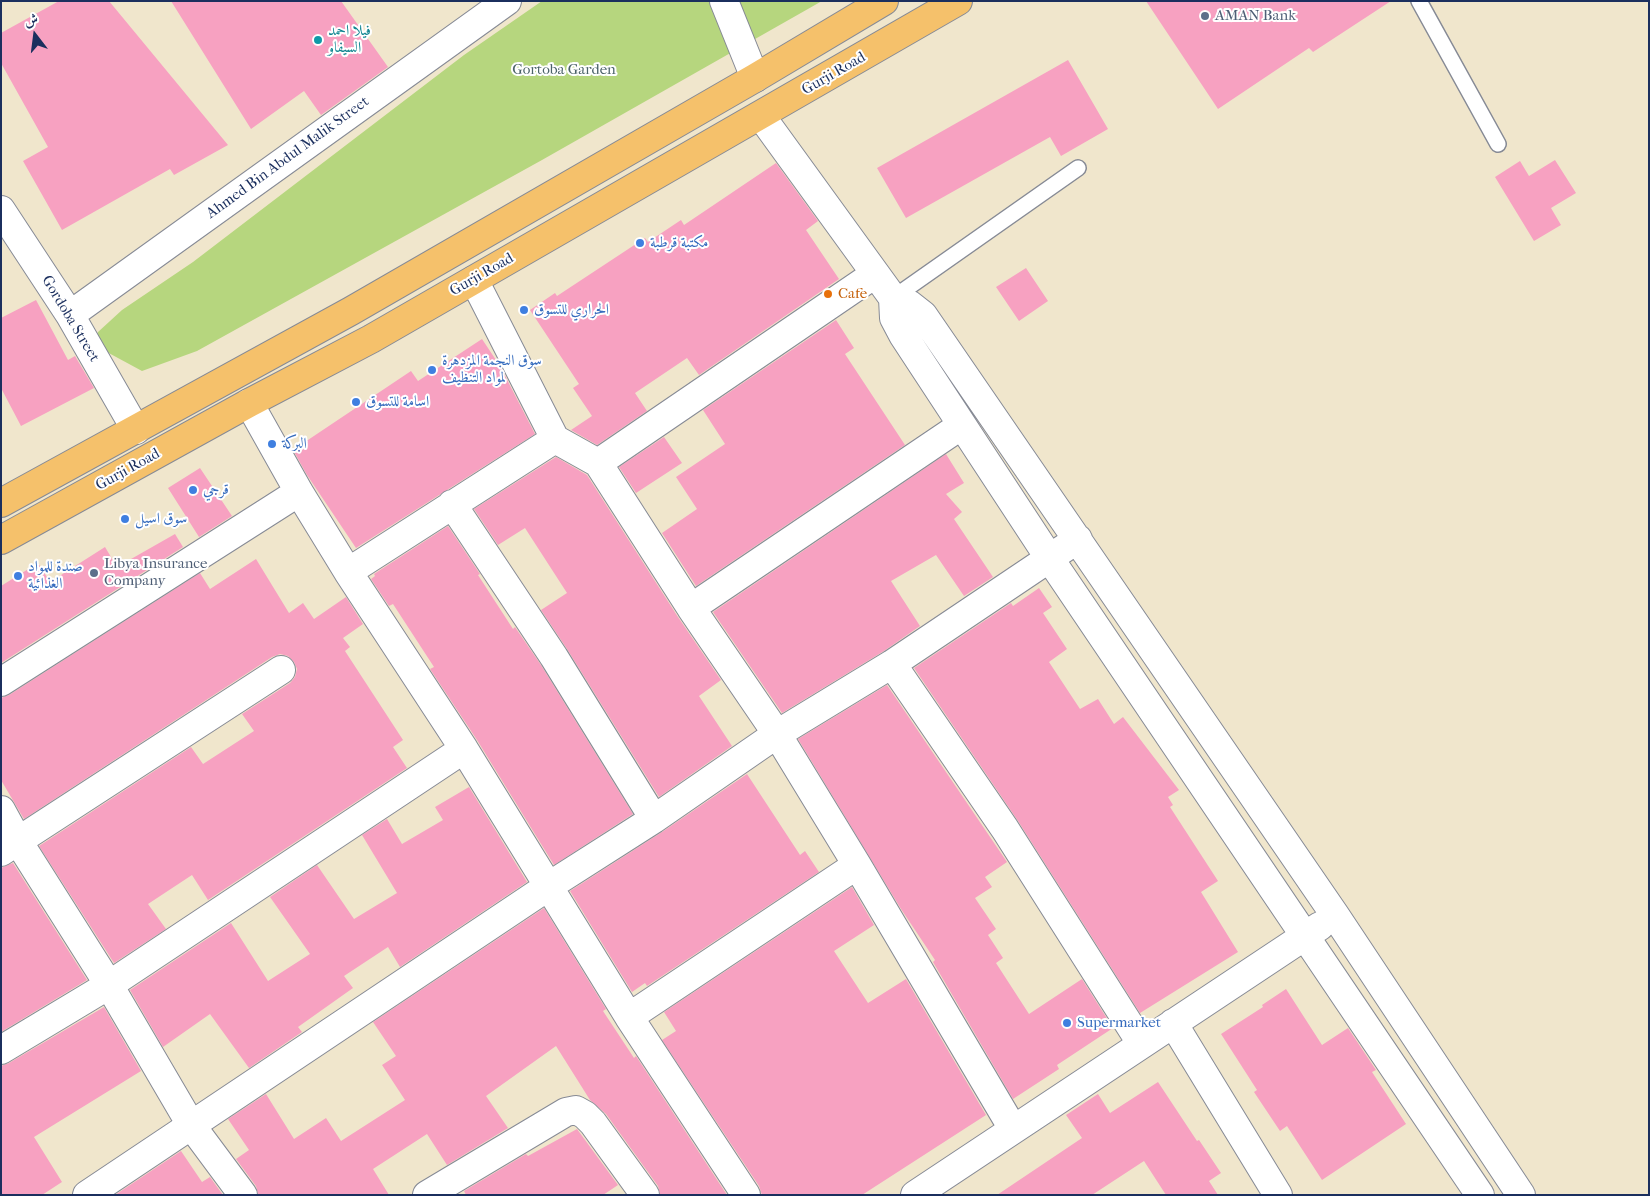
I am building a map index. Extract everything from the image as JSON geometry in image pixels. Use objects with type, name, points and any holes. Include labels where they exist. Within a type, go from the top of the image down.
[{"type":"highway","name":"Gurji Road","points":[[1,503],[351,312],[884,1]]},
{"type":"highway","name":"Gurji Road","points":[[1,540],[249,403],[371,339],[958,1]]},
{"type":"street","name":"Ahmed Bin Abdul Malik Street","points":[[70,315],[507,1]]},
{"type":"street","points":[[728,3],[755,78]]},
{"type":"street","points":[[761,116],[893,298],[909,304],[923,315],[1335,915],[1521,1195]]},
{"type":"street","name":"Gordoba Street","points":[[1,210],[70,315],[136,430]]},
{"type":"street","points":[[598,463],[875,274]]},
{"type":"street","points":[[474,280],[555,439],[598,463],[691,608],[777,734],[1013,1129]]},
{"type":"street","points":[[893,298],[892,308],[897,327],[1050,559],[1480,1195]]},
{"type":"street","points":[[249,403],[299,492],[348,572],[464,749],[629,1017],[746,1195]]},
{"type":"street","points":[[691,608],[962,425]]},
{"type":"street","points":[[348,572],[555,439]]},
{"type":"street","points":[[1,682],[299,492]]},
{"type":"street","points":[[452,504],[554,657],[654,819]]},
{"type":"street","points":[[87,1195],[549,886],[654,819],[777,734],[892,664],[1078,539]]},
{"type":"street","points":[[892,664],[1005,829],[1141,1043]]},
{"type":"street","points":[[10,847],[281,670]]},
{"type":"street","points":[[1,1050],[110,985],[464,749]]},
{"type":"street","points":[[1,810],[10,847],[110,985],[191,1126],[243,1195]]},
{"type":"street","points":[[629,1017],[856,865]]},
{"type":"street","points":[[915,1195],[1335,915]]},
{"type":"street","points":[[1173,1023],[1278,1195]]},
{"type":"street","points":[[427,1195],[566,1112],[576,1110],[593,1123],[644,1195]]},
{"type":"lane","points":[[1419,1],[1498,144]]},
{"type":"lane","points":[[893,298],[1078,168]]},
{"type":"green space","name":"Gortoba Garden","points":[[542,1],[822,1],[542,160],[197,351],[142,371],[105,351],[95,341],[98,332],[122,310],[193,262],[464,55]]},
{"type":"building","points":[[59,1],[109,1],[228,145],[174,175],[170,169],[62,230],[23,161],[48,147],[1,63],[1,33]]},
{"type":"building","points":[[171,1],[341,1],[388,67],[321,115],[304,91],[251,129]]},
{"type":"building","points":[[1146,1],[1391,1],[1313,52],[1309,48],[1218,109]]},
{"type":"building","points":[[1068,60],[1108,129],[1061,156],[1050,137],[906,218],[877,168]]},
{"type":"building","points":[[1555,160],[1576,193],[1551,208],[1561,225],[1534,241],[1495,177],[1520,161],[1529,176]]},
{"type":"building","points":[[776,163],[818,221],[806,230],[839,279],[699,375],[687,358],[635,393],[647,411],[597,445],[571,430],[592,416],[573,388],[579,384],[530,310],[555,293],[557,296],[645,238],[648,242],[681,220],[684,225]]},
{"type":"building","points":[[1026,268],[1048,301],[1019,321],[996,287]]},
{"type":"building","points":[[36,300],[68,360],[75,356],[94,388],[21,426],[1,388],[1,318]]},
{"type":"building","points":[[836,320],[854,348],[845,354],[905,445],[696,586],[662,533],[697,509],[676,477],[725,444],[703,410]]},
{"type":"building","points":[[482,339],[500,366],[535,434],[356,548],[307,475],[293,450],[411,371],[418,381]]},
{"type":"building","points":[[664,437],[682,463],[636,493],[619,467]]},
{"type":"building","points":[[946,454],[964,483],[946,494],[962,512],[954,519],[993,577],[964,596],[936,555],[891,581],[920,626],[884,651],[782,713],[713,612]]},
{"type":"building","points":[[556,457],[587,475],[678,617],[721,680],[699,696],[732,746],[659,797],[541,610],[567,593],[525,528],[498,545],[474,509]]},
{"type":"building","points":[[200,468],[232,516],[199,537],[168,488]]},
{"type":"building","points":[[448,526],[513,629],[515,627],[541,665],[633,814],[554,865],[477,740],[430,669],[434,667],[393,604],[389,606],[371,579],[375,576],[374,574]]},
{"type":"building","points":[[175,534],[183,547],[1,663],[1,586],[38,563],[50,582],[105,547],[117,567]]},
{"type":"building","points":[[256,559],[289,613],[303,603],[314,619],[346,597],[363,624],[343,638],[350,647],[345,651],[403,740],[393,747],[407,768],[208,900],[192,875],[148,904],[166,929],[114,963],[39,846],[191,747],[203,764],[254,731],[242,714],[290,683],[295,677],[297,669],[294,662],[288,656],[280,654],[272,657],[24,819],[1,780],[1,698],[9,695],[200,573],[210,589]]},
{"type":"building","points":[[1039,588],[1052,607],[1043,613],[1067,649],[1049,662],[1080,709],[1098,699],[1114,724],[1123,717],[1179,790],[1168,797],[1173,805],[1170,807],[1218,881],[1201,892],[1238,952],[1140,1013],[1018,821],[914,668],[1011,603],[1013,606]]},
{"type":"building","points":[[887,685],[1007,862],[985,877],[992,887],[975,898],[996,929],[988,935],[1003,958],[996,963],[1029,1014],[1082,979],[1113,1028],[1057,1065],[1059,1069],[1013,1099],[933,962],[935,960],[901,909],[798,739]]},
{"type":"building","points":[[747,774],[800,855],[805,851],[819,872],[647,986],[645,983],[632,992],[570,891],[662,832]]},
{"type":"building","points":[[469,787],[527,882],[400,967],[388,947],[344,976],[353,988],[298,1027],[302,1032],[249,1068],[210,1014],[163,1047],[130,990],[231,923],[268,981],[310,954],[270,897],[317,865],[354,919],[397,893],[362,835],[387,819],[402,844],[443,820],[435,807]]},
{"type":"building","points":[[13,863],[87,980],[1,1032],[1,868]]},
{"type":"building","points":[[852,887],[874,925],[834,951],[868,1003],[906,979],[986,1115],[862,1195],[762,1195],[759,1186],[662,1040],[676,1031],[664,1012]]},
{"type":"building","points":[[544,908],[606,1009],[603,1011],[634,1058],[636,1056],[727,1195],[660,1195],[658,1186],[606,1114],[590,1100],[556,1046],[486,1096],[508,1128],[447,1165],[427,1134],[373,1169],[389,1195],[258,1195],[256,1186],[236,1159],[249,1150],[228,1119],[266,1094],[294,1139],[326,1118],[341,1141],[405,1100],[382,1065],[396,1056],[373,1022]]},
{"type":"building","points":[[1286,989],[1322,1045],[1348,1028],[1376,1070],[1372,1072],[1406,1124],[1322,1180],[1287,1126],[1280,1131],[1254,1092],[1257,1090],[1221,1034],[1263,1007],[1262,1005]]},
{"type":"building","points":[[104,1007],[141,1071],[34,1137],[62,1182],[42,1195],[1,1195],[1,1066]]},
{"type":"building","points":[[1158,1082],[1197,1141],[1199,1140],[1221,1173],[1209,1181],[1218,1195],[1166,1195],[1144,1161],[1092,1195],[997,1195],[1082,1138],[1066,1115],[1098,1094],[1110,1113]]},
{"type":"building","points":[[577,1129],[618,1185],[603,1195],[466,1195],[464,1191],[526,1154],[528,1156]]},
{"type":"building","points":[[181,1151],[202,1182],[210,1177],[223,1195],[115,1195]]},
{"type":"place","name":"AMAN Bank","points":[[1205,16]]},
{"type":"place","name":"فيلا احمد السيفاو","points":[[318,40]]},
{"type":"place","name":"مكتبة قرطبة","points":[[640,243]]},
{"type":"place","name":"Cafe","points":[[828,294]]},
{"type":"place","name":"الحراري للتسوق","points":[[524,310]]},
{"type":"place","name":"سوق النجمة المزدهرة لمواد التنظيف","points":[[432,370]]},
{"type":"place","name":"اسامة للتسوق","points":[[356,402]]},
{"type":"place","name":"البركة","points":[[272,444]]},
{"type":"place","name":"قرجي","points":[[193,490]]},
{"type":"place","name":"سوق اسيل","points":[[125,519]]},
{"type":"place","name":"Libya Insurance Company","points":[[94,573]]},
{"type":"place","name":"صندة للمواد الغذائية","points":[[18,576]]},
{"type":"place","name":"Supermarket","points":[[1067,1023]]}]
